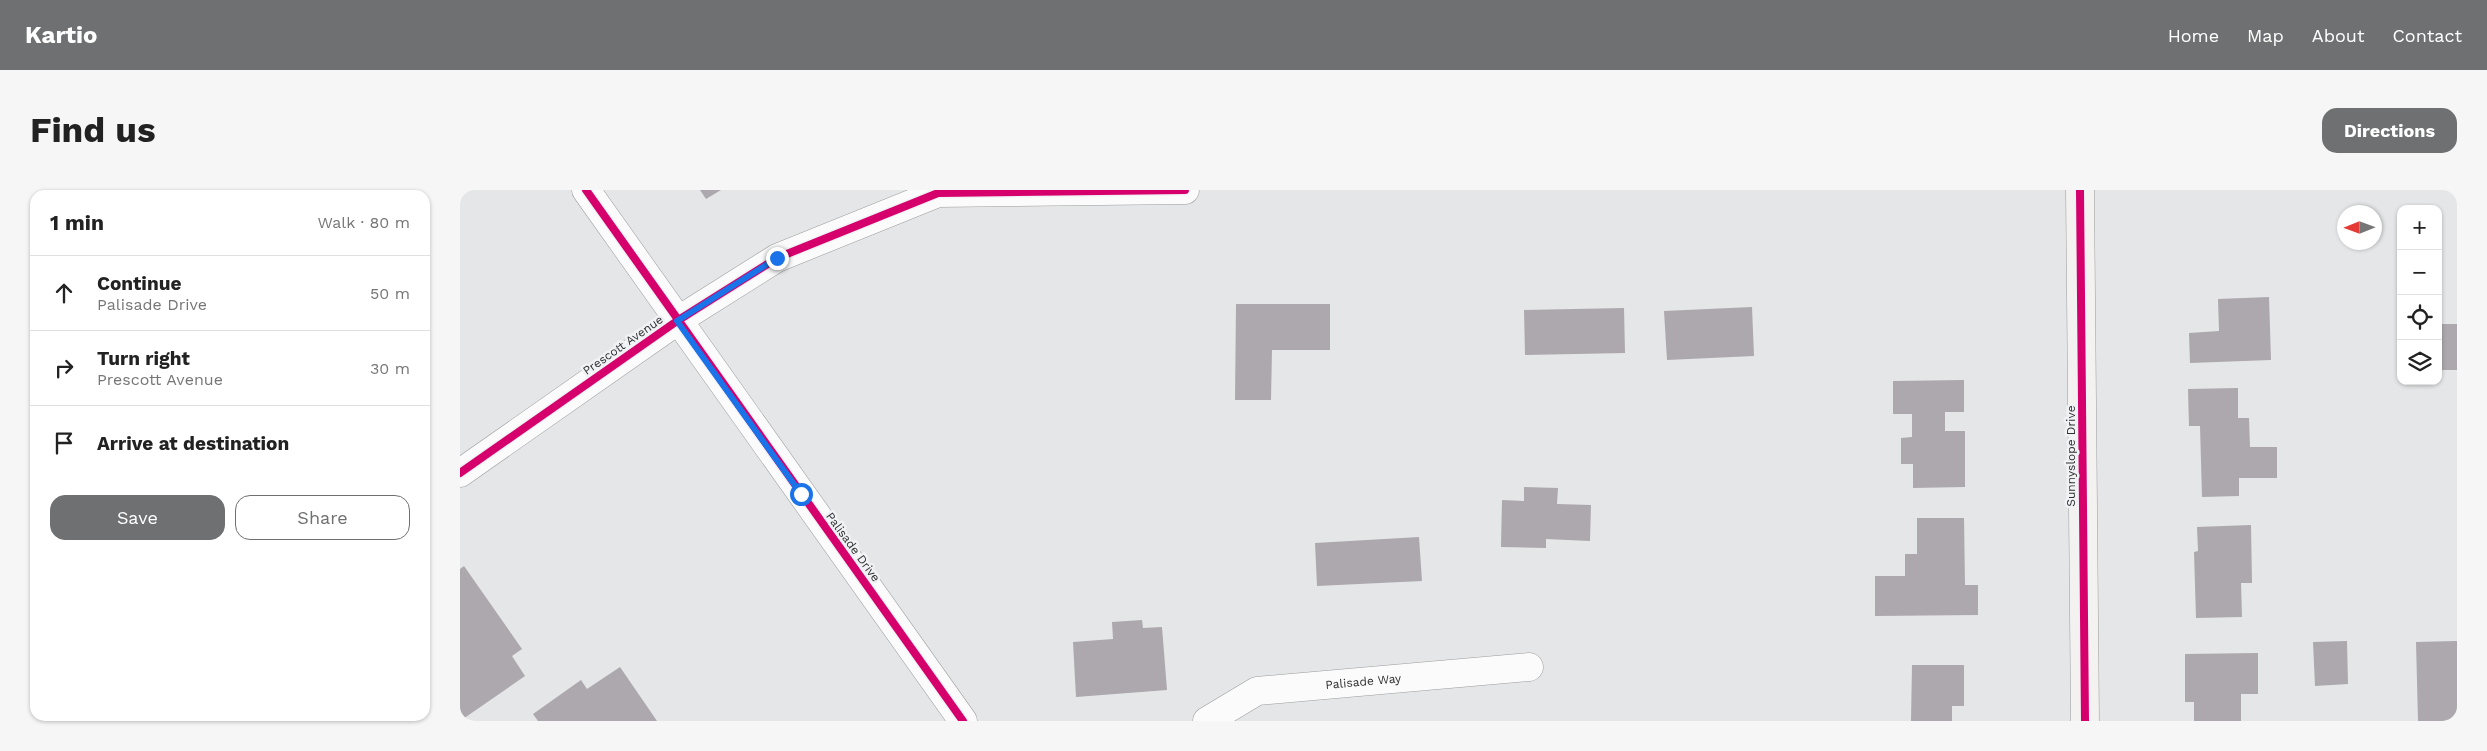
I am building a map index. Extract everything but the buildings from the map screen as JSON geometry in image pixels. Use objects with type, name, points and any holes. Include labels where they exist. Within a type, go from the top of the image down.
[{"type":"street","name":"Palisade Drive","points":[[586,190],[677,321],[963,721]]},
{"type":"street","name":"Prescott Avenue","points":[[460,473],[677,321],[777,258],[938,193],[1185,190]]},
{"type":"street","name":"Sunnyslope Drive","points":[[2080,190],[2084,721]]},
{"type":"street","name":"Palisade Way","points":[[1207,721],[1257,691],[1529,667]]},
{"type":"cycle path","points":[[586,190],[963,721]]},
{"type":"cycle path","points":[[460,473],[677,321],[777,258],[938,193],[1185,190]]},
{"type":"cycle path","points":[[2080,190],[2085,721]]},
{"type":"route","points":[[777,258],[677,321],[801,494]]}]
